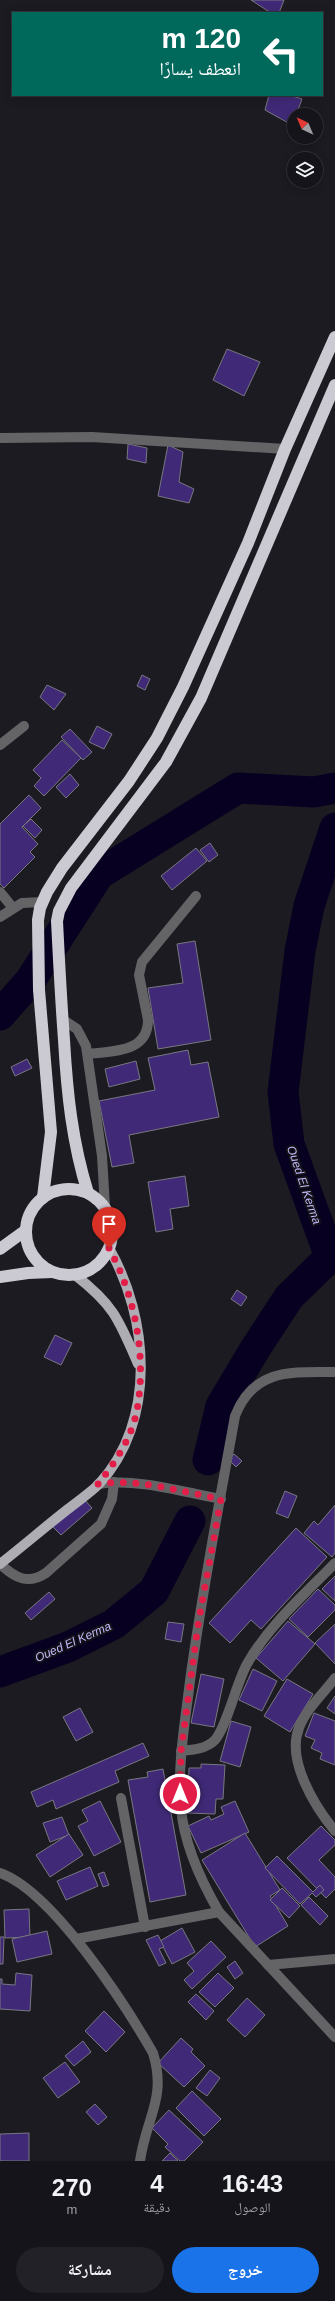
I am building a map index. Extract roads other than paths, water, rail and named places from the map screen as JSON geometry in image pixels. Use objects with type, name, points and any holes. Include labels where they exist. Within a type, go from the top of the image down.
[{"type":"highway","points":[[43,1197],[50,1148],[51,1120],[39,990],[38,920],[43,902],[62,868],[129,782],[157,738],[184,686],[248,543],[285,449],[335,337]]},
{"type":"highway","points":[[88,1193],[72,1133],[60,988],[57,921],[59,911],[71,888],[166,762],[201,698],[335,385]]},
{"type":"highway","points":[[0,1277],[28,1273],[52,1272],[75,1275],[96,1266],[109,1248],[112,1227],[104,1207],[88,1193],[65,1188],[53,1191],[43,1197],[29,1215],[26,1230],[28,1249],[34,1258],[52,1272]]},
{"type":"highway","points":[[0,1249],[26,1230]]},
{"type":"main road","points":[[0,1564],[98,1484],[118,1457],[137,1410],[141,1372],[139,1344],[128,1291],[109,1248]]},
{"type":"main road","points":[[75,1275],[111,1308],[119,1320],[141,1372]]},
{"type":"street","points":[[0,438],[92,437],[285,449]]},
{"type":"street","points":[[0,745],[24,726]]},
{"type":"street","points":[[0,892],[13,908]]},
{"type":"street","points":[[88,1054],[127,1049],[138,1044],[143,1039],[148,1027],[148,1020],[139,975],[142,962],[196,896]]},
{"type":"street","points":[[0,917],[22,903],[43,902]]},
{"type":"street","points":[[62,1019],[80,1032],[85,1041],[88,1054],[102,1156],[104,1207]]},
{"type":"street","points":[[335,1372],[279,1374],[267,1378],[247,1394],[236,1416],[198,1625],[181,1751],[181,1808],[187,1839],[205,1885],[219,1912],[335,2037]]},
{"type":"street","points":[[0,1564],[17,1578],[27,1580],[37,1579],[46,1573],[101,1524],[112,1499],[114,1482]]},
{"type":"street","points":[[98,1484],[114,1482],[221,1499]]},
{"type":"street","points":[[181,1751],[200,1749],[216,1739],[240,1678],[256,1650],[277,1623],[335,1563]]},
{"type":"street","points":[[335,1678],[307,1713],[299,1728],[295,1741],[299,1768],[311,1797],[335,1831]]},
{"type":"street","points":[[121,1798],[145,1927]]},
{"type":"street","points":[[0,1873],[21,1882],[76,1939],[144,2036],[153,2053],[159,2071],[158,2094],[146,2132],[140,2161]]},
{"type":"street","points":[[76,1939],[219,1912]]},
{"type":"street","points":[[268,1965],[335,1959]]},
{"type":"waterway","points":[[0,1015],[30,981],[99,874],[238,788],[314,792],[335,788]]},
{"type":"waterway","name":"Oued El Kerma","points":[[208,1460],[221,1406],[255,1349],[289,1297],[330,1257],[289,1144],[283,1092],[300,951],[309,906],[335,828]]},
{"type":"waterway","name":"Oued El Kerma","points":[[0,1672],[68,1647],[114,1624],[154,1591],[190,1521]]}]
